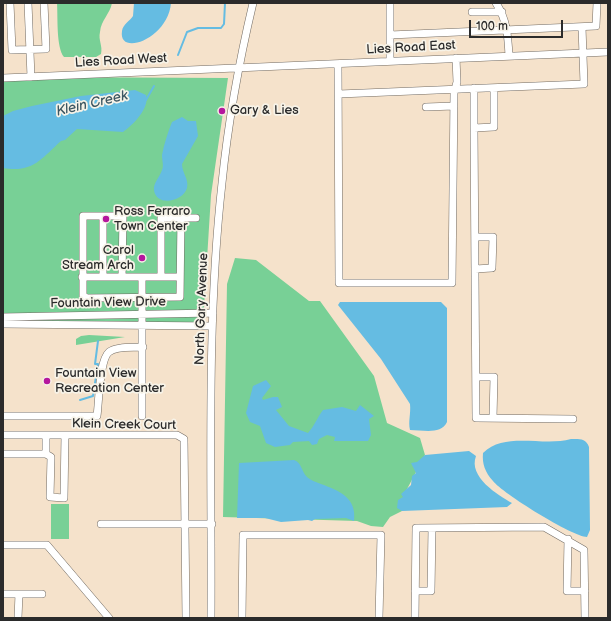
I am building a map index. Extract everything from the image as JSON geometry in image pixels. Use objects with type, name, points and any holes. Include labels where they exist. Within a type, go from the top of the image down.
[{"type":"street","points":[[10,3],[12,50],[46,49],[44,3]]},
{"type":"street","points":[[28,3],[31,77]]},
{"type":"street","name":"North Gary Avenue","points":[[211,618],[212,326],[222,184],[240,68],[253,3]]},
{"type":"street","points":[[390,3],[390,61]]},
{"type":"street","points":[[496,3],[502,12],[508,30],[509,56]]},
{"type":"street","points":[[390,35],[596,26],[597,3]]},
{"type":"street","points":[[472,12],[502,12]]},
{"type":"street","points":[[339,94],[584,84],[582,27]]},
{"type":"street","name":"Lies Road East","points":[[240,68],[608,52]]},
{"type":"street","points":[[338,64],[339,283],[452,283],[454,106],[457,82],[456,58]]},
{"type":"street","name":"Lies Road West","points":[[3,78],[240,68]]},
{"type":"street","points":[[474,88],[476,418],[573,419]]},
{"type":"street","points":[[474,128],[494,127],[494,88]]},
{"type":"street","points":[[426,107],[454,106]]},
{"type":"street","points":[[122,277],[123,216],[83,216],[82,293],[87,298],[180,297],[181,218]]},
{"type":"street","points":[[103,216],[103,277]]},
{"type":"street","points":[[161,277],[161,218],[196,218]]},
{"type":"street","points":[[475,237],[493,237],[492,268],[475,269]]},
{"type":"street","points":[[82,277],[180,277]]},
{"type":"street","points":[[142,277],[142,416]]},
{"type":"street","name":"Fountain View Drive","points":[[3,317],[213,313]]},
{"type":"street","name":"Fountain View Drive","points":[[3,324],[212,326]]},
{"type":"street","points":[[3,416],[98,416],[102,368],[105,356],[113,349],[143,347]]},
{"type":"street","points":[[476,377],[494,378],[493,418]]},
{"type":"street","name":"Klein Creek Court","points":[[3,435],[177,435],[184,439],[186,618]]},
{"type":"street","points":[[46,435],[46,454],[50,458],[50,497],[64,498],[65,435]]},
{"type":"street","points":[[3,454],[46,454]]},
{"type":"street","points":[[101,524],[212,524]]},
{"type":"street","points":[[415,618],[416,528],[544,527],[568,539],[584,550],[585,618]]},
{"type":"street","points":[[415,591],[431,591],[432,528]]},
{"type":"street","points":[[242,618],[243,535],[381,535],[379,618]]},
{"type":"street","points":[[568,539],[567,591],[585,591]]},
{"type":"street","points":[[3,545],[47,545],[109,618]]},
{"type":"street","points":[[3,594],[42,594]]},
{"type":"street","points":[[18,594],[18,618]]},
{"type":"green space","points":[[57,3],[112,3],[101,28],[101,54],[96,57],[64,57],[61,52],[58,32]]},
{"type":"green space","name":"Ross Ferraro Town Center","points":[[3,78],[228,78],[211,195],[203,324],[3,323]]},
{"type":"green space","points":[[235,258],[256,260],[309,301],[320,301],[374,376],[387,423],[420,438],[425,455],[406,491],[402,511],[390,517],[383,527],[371,526],[357,521],[223,517],[227,284]]},
{"type":"green space","points":[[81,336],[125,337],[76,345],[76,339]]},
{"type":"green space","points":[[51,504],[69,504],[69,539],[51,539]]},
{"type":"water","points":[[134,3],[171,3],[168,16],[162,26],[153,35],[135,43],[128,43],[123,39],[122,31],[124,26],[133,16]]},
{"type":"water","points":[[135,90],[146,95],[146,105],[136,121],[123,132],[77,129],[36,163],[22,168],[3,168],[3,116],[13,111],[32,106],[81,96]]},
{"type":"water","points":[[182,117],[188,121],[196,121],[198,136],[182,164],[187,182],[187,188],[185,193],[180,197],[170,201],[164,201],[159,199],[156,195],[154,187],[163,168],[162,155],[172,122]]},
{"type":"water","points":[[340,302],[441,302],[447,308],[447,422],[441,429],[431,431],[410,430],[410,404],[381,359],[338,305]]},
{"type":"water","points":[[266,380],[271,386],[262,398],[263,400],[278,397],[282,407],[276,410],[289,426],[308,433],[323,410],[342,407],[356,411],[360,405],[374,416],[369,419],[371,435],[368,441],[334,441],[335,437],[327,435],[319,439],[317,444],[312,445],[309,441],[293,442],[290,445],[275,447],[266,443],[260,426],[250,422],[246,413],[253,386]]},
{"type":"water","points":[[579,439],[584,441],[589,447],[590,530],[587,537],[568,530],[538,514],[499,487],[490,478],[483,461],[483,453],[492,446],[502,443],[513,441],[560,441]]},
{"type":"water","points":[[469,451],[476,456],[476,471],[480,478],[492,490],[512,503],[507,507],[402,511],[397,508],[398,500],[403,497],[401,494],[411,485],[412,476],[416,473],[411,463],[417,462],[425,455]]},
{"type":"water","points":[[294,460],[299,463],[308,478],[346,496],[353,506],[354,521],[346,518],[281,522],[265,518],[237,518],[239,463]]},
{"type":"waterway","name":"Klein Creek","points":[[178,55],[187,32],[198,28],[221,28],[224,24],[225,3]]},
{"type":"waterway","name":"Klein Creek","points":[[146,100],[154,86]]},
{"type":"waterway","points":[[80,400],[93,396],[98,364],[95,364],[98,341]]},
{"type":"place","name":"Gary & Lies","points":[[222,111]]},
{"type":"place","name":"Ross Ferraro Town Center","points":[[106,219]]},
{"type":"place","name":"Carol Stream Arch","points":[[142,258]]},
{"type":"place","name":"Fountain View Recreation Center","points":[[47,381]]}]
